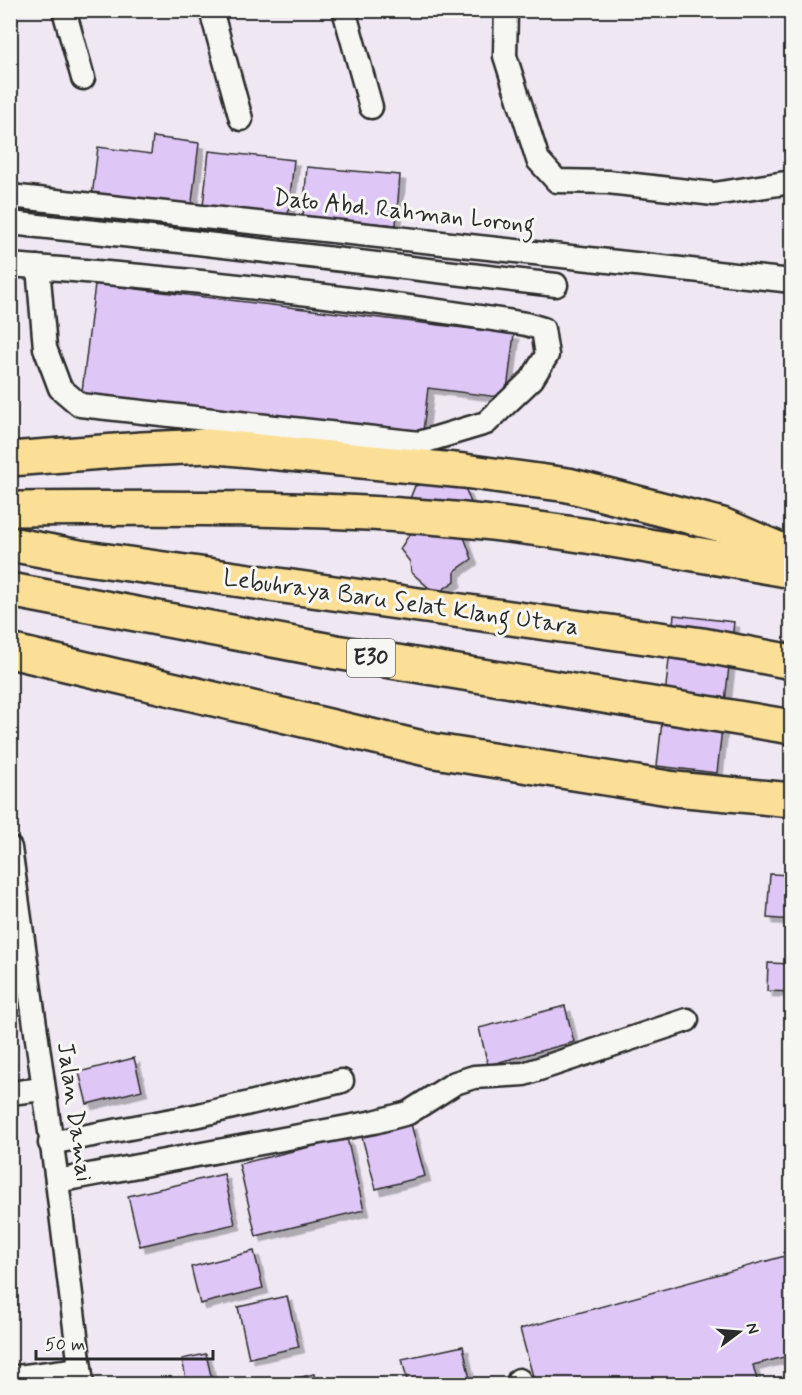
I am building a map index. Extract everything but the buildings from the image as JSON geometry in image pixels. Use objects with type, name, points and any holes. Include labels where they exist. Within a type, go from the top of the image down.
[{"type":"highway","points":[[10,459],[208,446],[464,471],[568,485],[722,525],[792,555]]},
{"type":"highway","points":[[10,509],[299,509],[441,518],[564,531],[792,571]]},
{"type":"highway","name":"Lebuhraya Baru Selat Klang Utara","points":[[10,544],[91,559],[702,645],[792,662]]},
{"type":"highway","name":"E30","points":[[10,590],[336,652],[792,727]]},
{"type":"highway","points":[[10,651],[435,752],[675,789],[792,800]]},
{"type":"street","points":[[64,10],[83,78]]},
{"type":"street","points":[[211,10],[241,119]]},
{"type":"street","points":[[344,10],[371,107]]},
{"type":"street","points":[[506,10],[505,56],[538,160],[557,182],[608,182],[714,194],[792,182]]},
{"type":"street","name":"Dato Abd. Rahman Lorong","points":[[10,196],[792,281]]},
{"type":"street","points":[[10,223],[556,285]]},
{"type":"street","points":[[10,266],[38,267],[124,274],[391,303],[526,324],[543,329],[547,355],[532,379],[486,423],[419,443],[80,405],[60,388],[45,348],[38,267]]},
{"type":"street","name":"Jalan Damai","points":[[10,848],[57,1181],[81,1377]]},
{"type":"street","points":[[57,1181],[374,1122],[408,1113],[455,1083],[474,1077],[524,1074],[687,1020]]},
{"type":"street","points":[[51,1143],[199,1115],[342,1081]]},
{"type":"street","points":[[10,1093],[43,1089]]},
{"type":"street","points":[[10,1378],[81,1377]]}]
